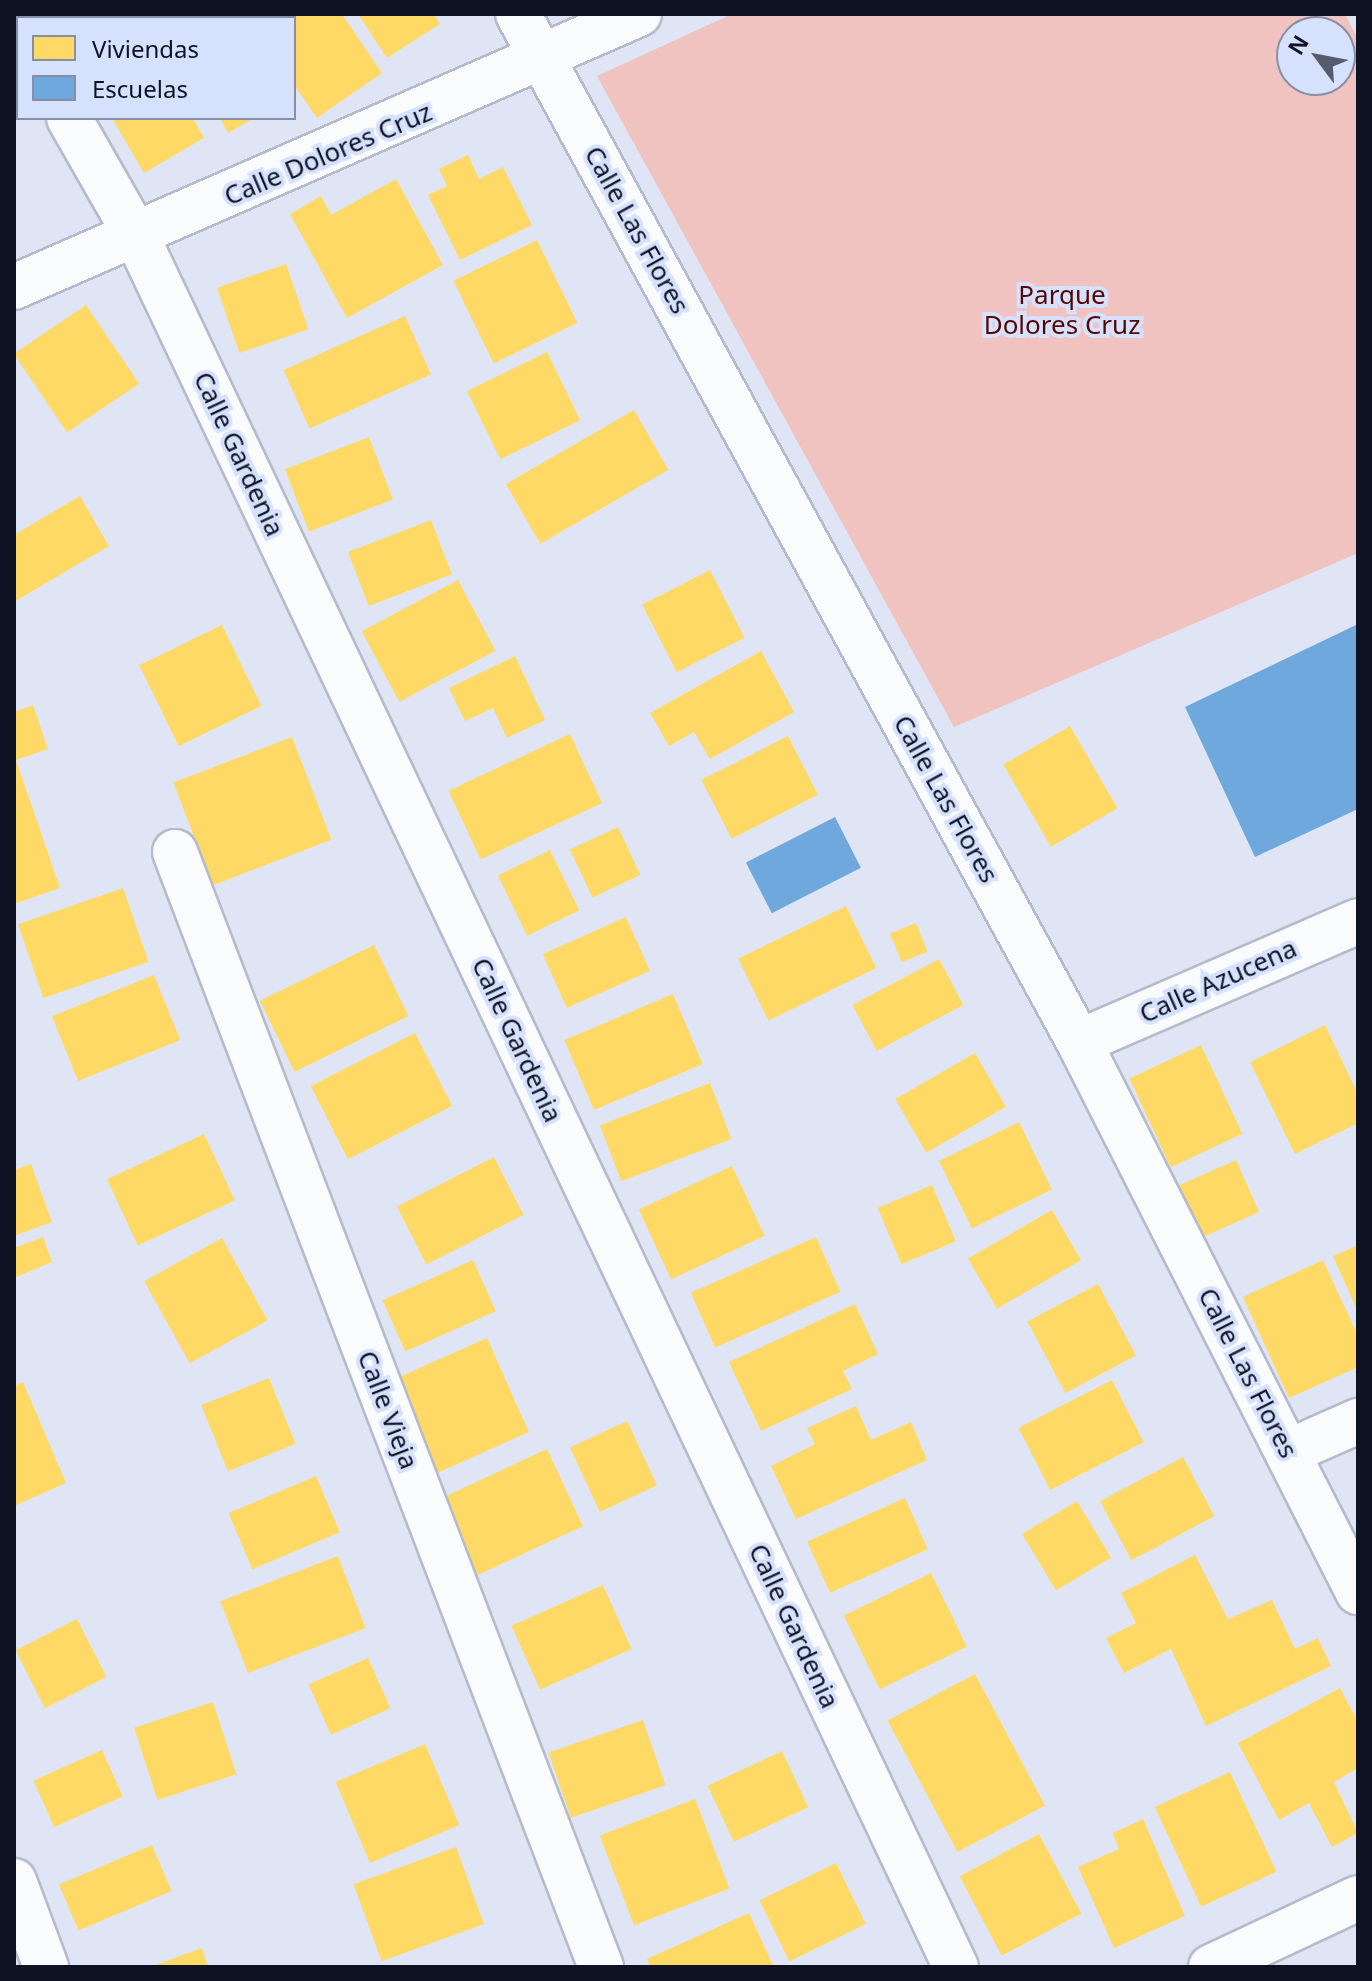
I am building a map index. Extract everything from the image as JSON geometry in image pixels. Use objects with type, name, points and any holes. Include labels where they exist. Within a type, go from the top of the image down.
[{"type":"street","name":"Calle Las Flores","points":[[518,14],[1079,1042],[1358,1592]]},
{"type":"street","name":"Calle Dolores Cruz","points":[[14,287],[137,237],[544,60],[639,14]]},
{"type":"street","name":"Calle Gardenia","points":[[70,120],[137,237],[956,1967]]},
{"type":"street","name":"Calle Vieja","points":[[175,852],[601,1967]]},
{"type":"street","name":"Calle Azucena","points":[[1079,1042],[1358,921]]},
{"type":"street","points":[[1288,1452],[1358,1421]]},
{"type":"street","points":[[14,1881],[46,1967]]},
{"type":"street","points":[[1211,1967],[1358,1898]]},
{"type":"green space","name":"Parque Dolores Cruz","points":[[732,14],[1345,14],[1276,16],[1276,96],[1356,96],[1356,35],[1358,553],[954,727],[597,76]]},
{"type":"building: Viviendas","points":[[342,14],[382,73],[317,118],[296,88],[296,16],[267,16]]},
{"type":"building: Viviendas","points":[[358,14],[434,14],[440,24],[387,58]]},
{"type":"building: Viviendas","points":[[113,120],[194,120],[204,138],[144,173]]},
{"type":"building: Viviendas","points":[[221,120],[251,120],[228,133]]},
{"type":"building: Viviendas","points":[[468,155],[479,179],[503,167],[532,225],[460,260],[428,195],[447,186],[439,169]]},
{"type":"building: Viviendas","points":[[396,179],[443,265],[347,318],[290,214],[321,196],[331,215]]},
{"type":"building: Viviendas","points":[[537,240],[577,323],[494,363],[453,281]]},
{"type":"building: Viviendas","points":[[286,264],[308,329],[239,353],[217,288]]},
{"type":"building: Viviendas","points":[[86,305],[139,384],[67,432],[14,354]]},
{"type":"building: Viviendas","points":[[405,316],[431,374],[310,429],[283,370]]},
{"type":"building: Viviendas","points":[[547,352],[580,420],[500,459],[467,391]]},
{"type":"building: Viviendas","points":[[634,410],[668,470],[540,544],[506,484]]},
{"type":"building: Viviendas","points":[[369,437],[393,500],[309,532],[285,469]]},
{"type":"building: Viviendas","points":[[80,496],[109,546],[14,602],[14,535]]},
{"type":"building: Viviendas","points":[[431,520],[452,574],[369,606],[348,552]]},
{"type":"building: Viviendas","points":[[710,570],[745,638],[677,672],[642,605]]},
{"type":"building: Viviendas","points":[[458,580],[496,651],[399,702],[362,631]]},
{"type":"building: Viviendas","points":[[222,625],[261,706],[179,746],[139,665]]},
{"type":"building: Viviendas","points":[[761,651],[794,712],[710,759],[694,732],[669,746],[650,713]]},
{"type":"building: Viviendas","points":[[515,656],[545,720],[507,738],[493,708],[465,721],[449,688]]},
{"type":"building: Viviendas","points":[[33,705],[48,749],[16,760],[60,888],[14,904],[14,712]]},
{"type":"building: Viviendas","points":[[1070,726],[1118,808],[1051,847],[1003,764]]},
{"type":"building: Viviendas","points":[[570,734],[602,803],[481,860],[449,791]]},
{"type":"building: Viviendas","points":[[788,736],[818,795],[732,839],[702,780]]},
{"type":"building: Viviendas","points":[[292,737],[331,840],[213,885],[173,783]]},
{"type":"building: Viviendas","points":[[618,827],[640,875],[592,897],[570,849]]},
{"type":"building: Viviendas","points":[[550,850],[579,910],[527,936],[498,875]]},
{"type":"building: Viviendas","points":[[123,888],[148,962],[43,998],[18,924]]},
{"type":"building: Viviendas","points":[[846,906],[876,968],[768,1021],[738,959]]},
{"type":"building: Viviendas","points":[[626,917],[650,971],[567,1008],[543,954]]},
{"type":"building: Viviendas","points":[[916,923],[928,952],[902,962],[890,933]]},
{"type":"building: Viviendas","points":[[374,945],[409,1016],[294,1072],[260,1001]]},
{"type":"building: Viviendas","points":[[939,959],[963,1005],[877,1051],[852,1005]]},
{"type":"building: Viviendas","points":[[154,975],[180,1040],[78,1081],[52,1016]]},
{"type":"building: Viviendas","points":[[673,994],[703,1064],[594,1110],[564,1040]]},
{"type":"building: Viviendas","points":[[1325,1025],[1358,1094],[1358,1123],[1295,1154],[1250,1062]]},
{"type":"building: Viviendas","points":[[415,1033],[452,1106],[348,1159],[311,1086]]},
{"type":"building: Viviendas","points":[[1201,1045],[1242,1134],[1171,1167],[1129,1078]]},
{"type":"building: Viviendas","points":[[975,1053],[1006,1107],[926,1153],[895,1099]]},
{"type":"building: Viviendas","points":[[710,1083],[732,1139],[621,1181],[600,1125]]},
{"type":"building: Viviendas","points":[[1019,1122],[1052,1189],[972,1228],[939,1161]]},
{"type":"building: Viviendas","points":[[204,1134],[235,1200],[138,1245],[107,1179]]},
{"type":"building: Viviendas","points":[[494,1157],[524,1215],[426,1264],[397,1206]]},
{"type":"building: Viviendas","points":[[1236,1160],[1259,1212],[1201,1238],[1178,1186]]},
{"type":"building: Viviendas","points":[[31,1164],[52,1222],[14,1236],[14,1170]]},
{"type":"building: Viviendas","points":[[732,1166],[765,1236],[671,1279],[639,1210]]},
{"type":"building: Viviendas","points":[[932,1185],[956,1241],[902,1264],[878,1208]]},
{"type":"building: Viviendas","points":[[1052,1210],[1081,1260],[997,1309],[968,1258]]},
{"type":"building: Viviendas","points":[[43,1237],[52,1262],[14,1278],[14,1248]]},
{"type":"building: Viviendas","points":[[816,1237],[840,1292],[715,1348],[691,1293]]},
{"type":"building: Viviendas","points":[[222,1238],[268,1320],[190,1363],[144,1281]]},
{"type":"building: Viviendas","points":[[1358,1245],[1358,1312],[1333,1256]]},
{"type":"building: Viviendas","points":[[473,1260],[496,1311],[405,1351],[383,1300]]},
{"type":"building: Viviendas","points":[[1323,1260],[1358,1336],[1358,1367],[1289,1398],[1243,1297]]},
{"type":"building: Viviendas","points":[[1098,1284],[1136,1356],[1065,1393],[1027,1322]]},
{"type":"building: Viviendas","points":[[855,1304],[878,1354],[843,1371],[852,1389],[761,1431],[729,1362]]},
{"type":"building: Viviendas","points":[[487,1338],[529,1432],[437,1473],[395,1379]]},
{"type":"building: Viviendas","points":[[269,1378],[296,1444],[228,1471],[201,1405]]},
{"type":"building: Viviendas","points":[[1112,1380],[1144,1442],[1050,1490],[1018,1428]]},
{"type":"building: Viviendas","points":[[23,1382],[66,1483],[14,1506],[14,1386]]},
{"type":"building: Viviendas","points":[[856,1406],[871,1440],[911,1422],[927,1460],[796,1519],[771,1466],[815,1444],[807,1428]]},
{"type":"building: Viviendas","points":[[627,1421],[657,1485],[600,1512],[570,1448]]},
{"type":"building: Viviendas","points":[[547,1449],[583,1526],[475,1576],[439,1499]]},
{"type":"building: Viviendas","points":[[1183,1457],[1214,1516],[1131,1560],[1100,1501]]},
{"type":"building: Viviendas","points":[[316,1476],[340,1532],[252,1569],[229,1513]]},
{"type":"building: Viviendas","points":[[905,1498],[928,1549],[830,1593],[807,1542]]},
{"type":"building: Viviendas","points":[[1077,1501],[1111,1558],[1056,1591],[1022,1534]]},
{"type":"building: Viviendas","points":[[1195,1555],[1228,1619],[1272,1600],[1295,1649],[1318,1638],[1331,1666],[1206,1726],[1171,1649],[1124,1673],[1106,1638],[1136,1623],[1121,1593]]},
{"type":"building: Viviendas","points":[[338,1556],[366,1628],[248,1673],[220,1601]]},
{"type":"building: Viviendas","points":[[931,1573],[967,1647],[880,1689],[844,1616]]},
{"type":"building: Viviendas","points":[[603,1585],[631,1649],[540,1690],[512,1626]]},
{"type":"building: Viviendas","points":[[77,1619],[107,1677],[45,1708],[16,1650]]},
{"type":"building: Viviendas","points":[[368,1658],[390,1708],[331,1735],[309,1684]]},
{"type":"building: Viviendas","points":[[975,1674],[1045,1806],[958,1852],[888,1720]]},
{"type":"building: Viviendas","points":[[1340,1688],[1358,1722],[1358,1768],[1334,1782],[1358,1833],[1332,1847],[1309,1803],[1279,1820],[1238,1743]]},
{"type":"building: Viviendas","points":[[213,1702],[236,1774],[158,1800],[134,1728]]},
{"type":"building: Viviendas","points":[[643,1720],[665,1785],[571,1818],[548,1753]]},
{"type":"building: Viviendas","points":[[425,1744],[459,1825],[370,1863],[336,1782]]},
{"type":"building: Viviendas","points":[[102,1750],[123,1797],[54,1827],[33,1781]]},
{"type":"building: Viviendas","points":[[782,1751],[808,1807],[734,1842],[708,1786]]},
{"type":"building: Viviendas","points":[[1230,1772],[1276,1872],[1201,1907],[1155,1807]]},
{"type":"building: Viviendas","points":[[695,1799],[729,1889],[634,1925],[600,1836]]},
{"type":"building: Viviendas","points":[[1143,1819],[1185,1916],[1114,1948],[1078,1867],[1119,1849],[1113,1833]]},
{"type":"building: Viviendas","points":[[1039,1834],[1081,1913],[1002,1956],[960,1876]]},
{"type":"building: Viviendas","points":[[152,1845],[172,1891],[79,1930],[59,1884]]},
{"type":"building: Viviendas","points":[[456,1847],[484,1924],[382,1961],[354,1884]]},
{"type":"building: Viviendas","points":[[836,1863],[866,1924],[789,1961],[760,1900]]},
{"type":"building: Viviendas","points":[[749,1913],[773,1965],[650,1967],[647,1959]]},
{"type":"building: Viviendas","points":[[202,1948],[208,1967],[150,1967]]},
{"type":"building: Escuelas","points":[[1358,624],[1358,809],[1255,857],[1185,707]]},
{"type":"building: Escuelas","points":[[835,817],[861,868],[772,913],[746,862]]}]
